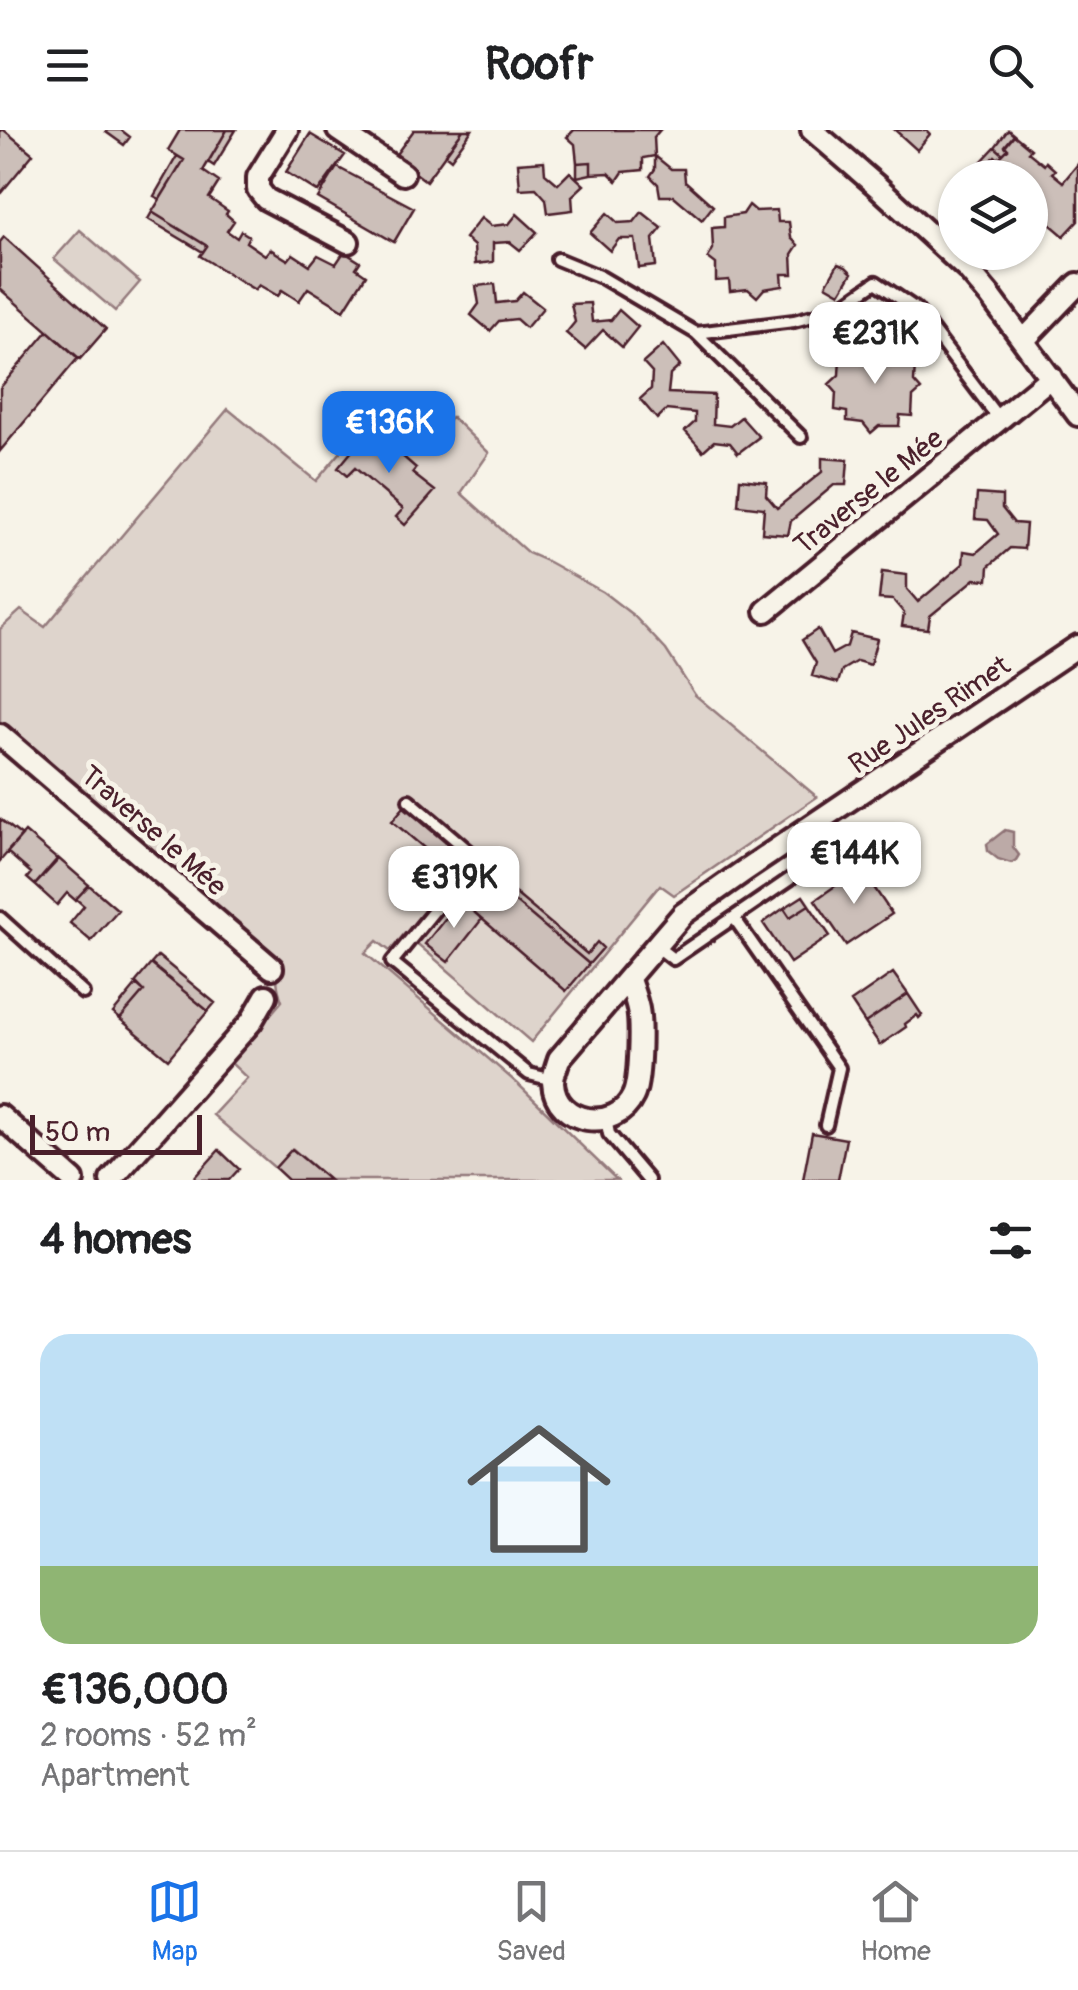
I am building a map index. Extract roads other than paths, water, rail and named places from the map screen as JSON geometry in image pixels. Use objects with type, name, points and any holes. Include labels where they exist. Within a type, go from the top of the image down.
[{"type":"street","points":[[287,130],[258,177],[258,188],[266,200],[348,242]]},
{"type":"street","points":[[338,130],[403,174]]},
{"type":"street","points":[[812,130],[968,270],[1078,415]]},
{"type":"street","points":[[1024,340],[1078,284]]},
{"type":"street","name":"Traverse le Mée","points":[[766,610],[1051,377]]},
{"type":"street","name":"Rue Jules Rimet","points":[[553,1080],[559,1059],[684,914],[1078,646]]},
{"type":"street","name":"Traverse le Mée","points":[[0,735],[272,968]]},
{"type":"street","points":[[553,1080],[557,1097],[567,1111],[590,1121],[606,1119],[623,1110],[634,1094],[636,1082],[639,1013],[629,979]]},
{"type":"street","points":[[111,1180],[251,1022],[266,996]]},
{"type":"street","points":[[0,1116],[64,1177]]},
{"type":"lane","points":[[558,258],[601,278],[696,334],[801,437]]},
{"type":"lane","points":[[696,334],[836,310],[876,282],[916,309],[999,420]]},
{"type":"lane","points":[[409,800],[477,858],[392,962],[529,1074],[553,1080]]},
{"type":"lane","points":[[656,946],[673,960],[790,879]]},
{"type":"lane","points":[[0,918],[83,993]]},
{"type":"lane","points":[[734,919],[839,1068],[826,1126]]},
{"type":"lane","points":[[606,1119],[609,1134],[648,1180]]}]
